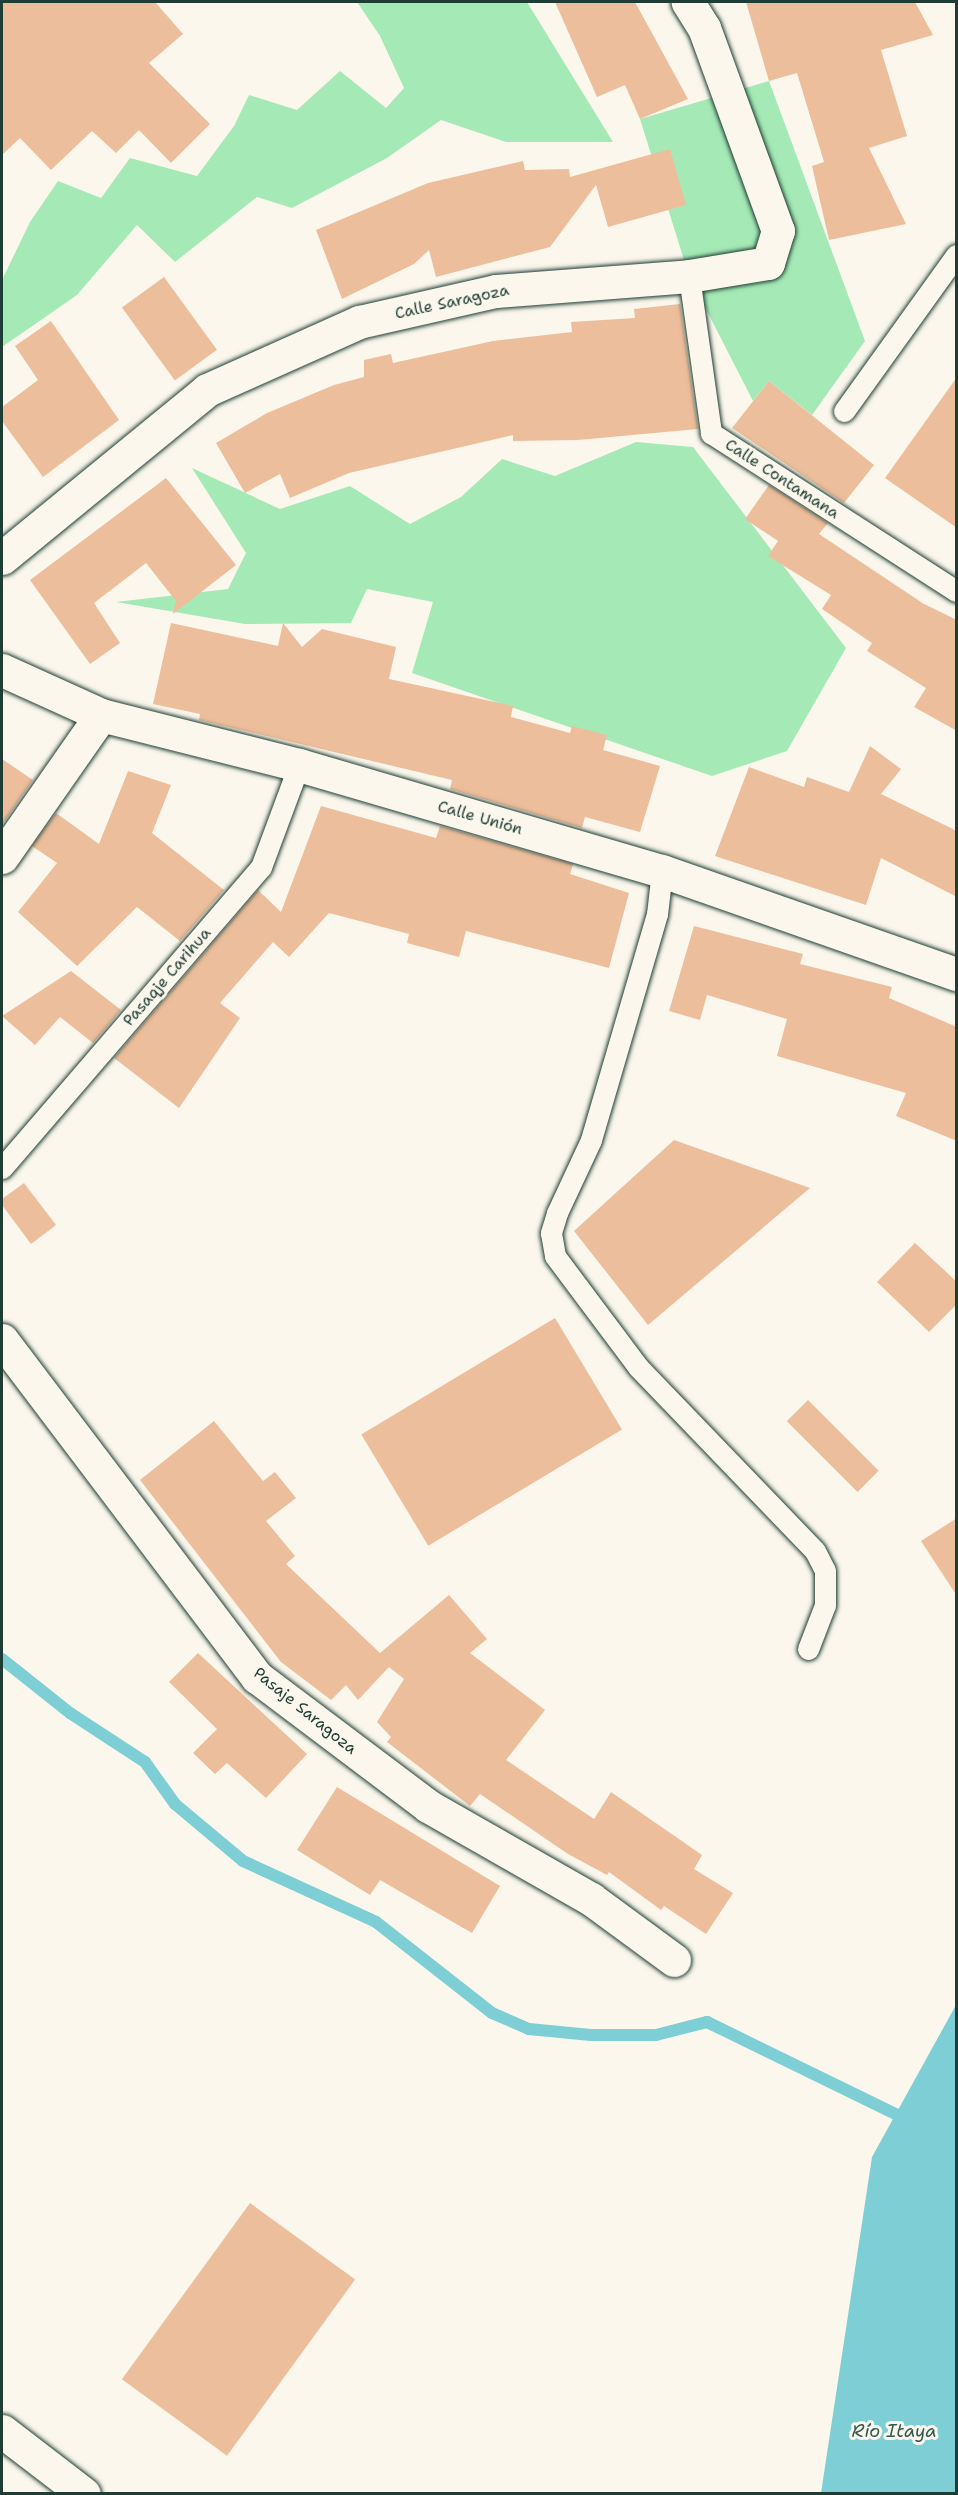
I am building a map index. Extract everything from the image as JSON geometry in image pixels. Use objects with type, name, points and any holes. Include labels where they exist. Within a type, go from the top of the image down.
[{"type":"street","name":"Calle Saragoza","points":[[2,558],[207,390],[359,322],[496,291],[689,276],[768,263],[778,231],[704,28],[688,2]]},
{"type":"street","name":"Calle Unión","points":[[2,670],[101,715],[299,765],[662,871],[957,974]]},
{"type":"street","points":[[2,857],[101,715]]},
{"type":"street","name":"Pasaje Saragoza","points":[[2,1340],[257,1677],[428,1806],[591,1899],[674,1960]]},
{"type":"street","points":[[2,2431],[84,2493]]},
{"type":"lane","points":[[844,411],[957,255]]},
{"type":"lane","name":"Calle Contamana","points":[[689,276],[711,433],[957,591]]},
{"type":"lane","name":"Pasaqje Carihua","points":[[2,1168],[261,867],[299,765]]},
{"type":"lane","points":[[662,871],[657,914],[591,1140],[557,1213],[551,1233],[555,1256],[638,1367],[815,1551],[825,1571],[825,1605],[808,1649]]},
{"type":"green space","points":[[357,2],[527,2],[613,142],[506,142],[441,120],[387,158],[292,208],[257,197],[175,262],[137,225],[77,295],[2,347],[2,280],[30,222],[58,181],[101,198],[130,158],[197,176],[234,126],[249,95],[297,110],[340,71],[386,108],[404,88],[380,36]]},
{"type":"green space","points":[[769,81],[865,341],[812,415],[769,381],[753,401],[689,276],[640,119]]},
{"type":"green space","points":[[636,442],[693,447],[846,648],[787,751],[712,776],[412,673],[433,602],[367,589],[351,623],[245,624],[116,602],[228,589],[246,553],[192,468],[280,509],[350,486],[410,524],[461,497],[502,459],[555,476]]},
{"type":"water","name":"Río Itaya","points":[[956,2005],[956,2493],[821,2493],[872,2157]]},
{"type":"building","points":[[2,2],[155,2],[183,34],[149,63],[210,124],[171,163],[139,130],[116,153],[92,131],[51,170],[20,138],[2,155]]},
{"type":"building","points":[[555,2],[635,2],[688,99],[640,119],[625,85],[597,97]]},
{"type":"building","points":[[746,2],[915,2],[933,35],[881,50],[907,136],[869,148],[906,224],[829,240],[812,166],[824,162],[797,73],[769,81]]},
{"type":"building","points":[[670,149],[686,205],[608,227],[596,185],[550,247],[436,277],[429,250],[414,264],[342,299],[316,230],[428,183],[523,161],[525,170],[569,169],[570,177]]},
{"type":"building","points":[[164,277],[217,350],[175,380],[122,308]]},
{"type":"building","points":[[680,304],[698,429],[578,440],[513,441],[513,435],[349,473],[290,498],[280,474],[245,493],[216,443],[267,413],[334,385],[364,377],[364,360],[391,354],[393,363],[493,341],[572,332],[571,322],[635,318],[634,309]]},
{"type":"building","points":[[51,321],[119,420],[43,477],[2,421],[2,407],[38,380],[15,346]]},
{"type":"building","points":[[957,377],[957,528],[885,478]]},
{"type":"building","points":[[769,381],[874,465],[844,503],[732,428]]},
{"type":"building","points":[[166,478],[236,565],[173,614],[176,601],[146,563],[94,603],[120,643],[90,664],[30,580]]},
{"type":"building","points":[[769,485],[828,523],[819,534],[924,604],[957,620],[957,731],[914,707],[926,688],[867,651],[872,643],[822,609],[831,595],[768,556],[778,541],[745,519]]},
{"type":"building","points":[[171,623],[278,646],[283,623],[302,647],[322,629],[396,647],[389,679],[513,706],[511,717],[570,733],[572,726],[607,735],[603,750],[660,766],[640,832],[585,817],[582,828],[450,789],[452,780],[199,720],[200,714],[153,704]]},
{"type":"building","points":[[870,746],[901,769],[881,794],[957,831],[957,897],[881,858],[866,905],[715,856],[749,767],[804,787],[807,777],[849,792]]},
{"type":"building","points":[[2,759],[33,780],[2,825]]},
{"type":"building","points":[[128,771],[171,785],[152,833],[224,890],[180,941],[137,907],[77,966],[18,912],[57,863],[32,846],[56,813],[99,844]]},
{"type":"building","points":[[321,806],[436,838],[440,826],[573,864],[570,874],[629,893],[609,968],[466,931],[459,957],[407,943],[409,934],[329,913],[289,957],[273,942],[220,1003],[240,1018],[179,1108],[114,1058],[258,890],[281,912]]},
{"type":"building","points":[[694,926],[803,954],[800,964],[892,987],[889,998],[957,1027],[957,1141],[896,1116],[906,1093],[777,1056],[787,1019],[707,995],[700,1020],[669,1011]]},
{"type":"building","points":[[71,971],[121,1010],[93,1043],[60,1017],[35,1045],[2,1016]]},
{"type":"building","points":[[674,1140],[810,1188],[648,1325],[574,1231]]},
{"type":"building","points":[[24,1183],[56,1225],[31,1244],[2,1205],[2,1199]]},
{"type":"building","points":[[915,1243],[957,1282],[957,1304],[929,1332],[877,1282]]},
{"type":"building","points":[[555,1318],[622,1429],[428,1546],[361,1434]]},
{"type":"building","points":[[808,1400],[879,1471],[857,1492],[787,1421]]},
{"type":"building","points":[[214,1421],[263,1481],[275,1472],[296,1498],[266,1521],[295,1556],[286,1564],[380,1653],[449,1595],[487,1639],[470,1653],[545,1710],[506,1760],[594,1819],[611,1792],[702,1855],[694,1869],[733,1893],[706,1934],[664,1906],[661,1910],[609,1872],[607,1875],[568,1854],[480,1794],[470,1806],[387,1742],[391,1737],[377,1722],[404,1679],[389,1667],[358,1700],[346,1685],[331,1700],[281,1662],[140,1480]]},
{"type":"building","points":[[957,1518],[957,1596],[921,1541]]},
{"type":"building","points":[[198,1653],[307,1754],[266,1798],[227,1763],[215,1774],[193,1753],[217,1729],[169,1682]]},
{"type":"building","points":[[337,1787],[500,1886],[472,1933],[380,1880],[370,1895],[297,1850]]},
{"type":"building","points":[[250,2203],[355,2279],[227,2456],[122,2379]]},
{"type":"waterway","points":[[2,1659],[70,1713],[145,1762],[175,1804],[243,1861],[376,1922],[492,2013],[529,2029],[591,2035],[656,2035],[707,2022],[910,2121]]}]
